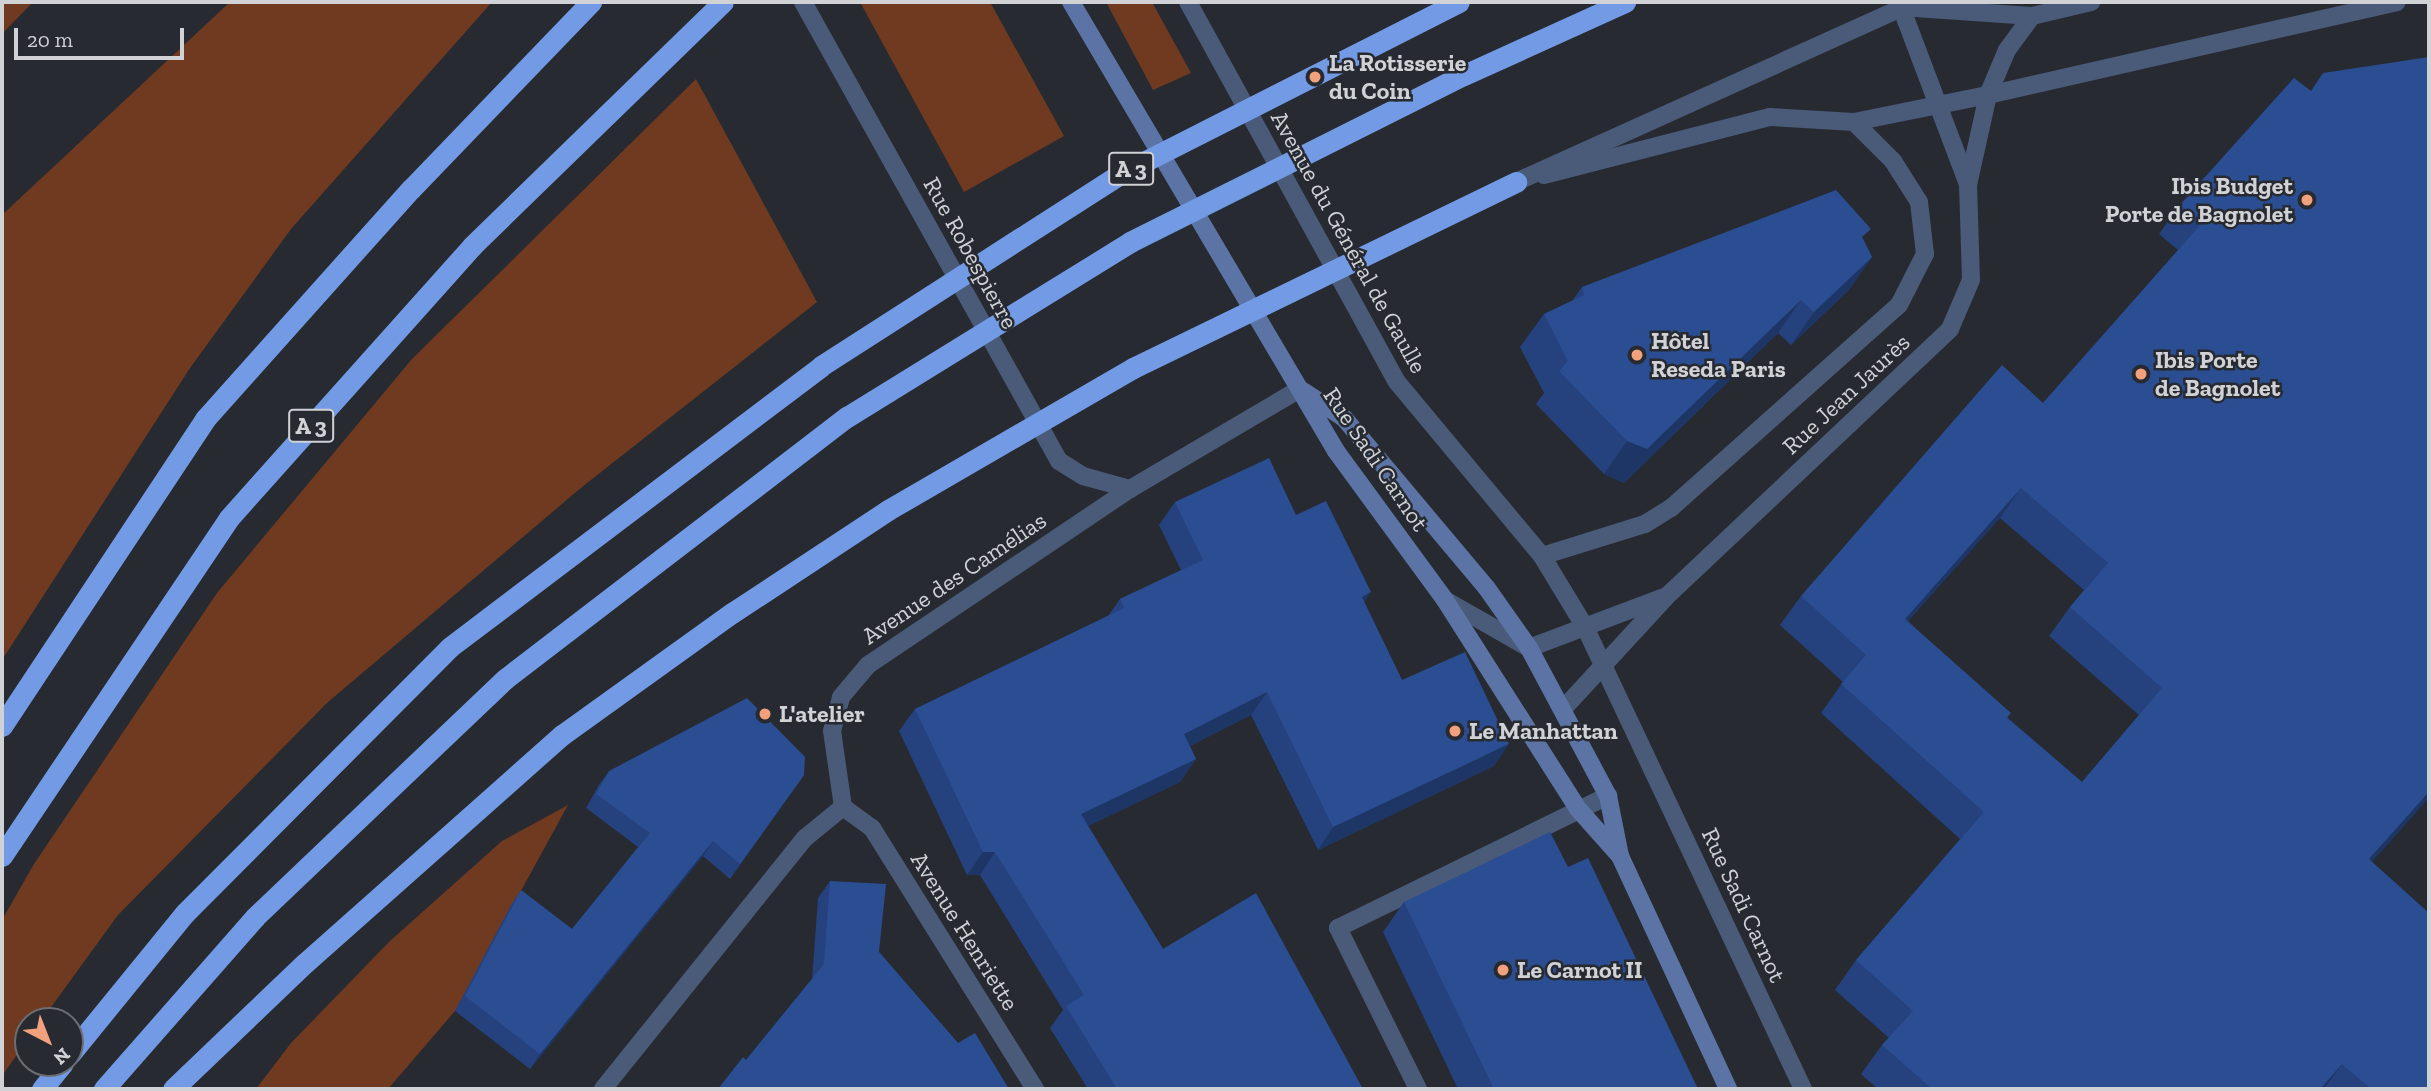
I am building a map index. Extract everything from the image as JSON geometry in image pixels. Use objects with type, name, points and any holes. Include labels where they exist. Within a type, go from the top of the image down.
[{"type":"highway","points":[[2,726],[205,419],[411,189],[591,2]]},
{"type":"highway","name":"A 3","points":[[2,856],[229,518],[472,246],[723,2]]},
{"type":"highway","name":"A 3","points":[[84,1037],[185,913],[450,647],[821,366],[1118,175],[1459,2]]},
{"type":"highway","points":[[104,1089],[255,917],[505,679],[847,417],[1130,242],[1464,75],[1625,2]]},
{"type":"highway","points":[[173,1089],[305,962],[562,735],[732,612],[888,510],[1133,368],[1516,182]]},
{"type":"street","name":"Rue Robespierre","points":[[803,2],[1059,461],[1083,476],[1129,489]]},
{"type":"street","points":[[1071,2],[1300,389]]},
{"type":"street","name":"Avenue du Général de Gaulle","points":[[1188,2],[1397,382],[1542,556]]},
{"type":"street","points":[[1516,182],[1907,4],[2032,16],[2091,2]]},
{"type":"street","points":[[1516,182],[1770,117],[1854,122],[1988,95],[2397,2]]},
{"type":"street","name":"Rue Jean Jaurès","points":[[1907,4],[1968,185]]},
{"type":"street","name":"Rue Jean Jaurès","points":[[1564,708],[1667,596],[1950,329],[1971,280],[1968,185],[1988,95],[2007,50],[2032,16]]},
{"type":"street","points":[[1542,556],[1645,524],[1671,508],[1899,305],[1925,254],[1919,202],[1894,161],[1854,122]]},
{"type":"street","name":"Avenue des Camélias","points":[[844,807],[832,731],[841,697],[868,665],[1129,489],[1300,389]]},
{"type":"street","name":"Rue Sadi Carnot","points":[[1300,389],[1336,451],[1445,600],[1579,810],[1620,856]]},
{"type":"street","name":"Rue Sadi Carnot","points":[[1300,389],[1344,418],[1486,587],[1529,648],[1564,708],[1608,796],[1620,856],[1728,1089]]},
{"type":"street","name":"Rue Sadi Carnot","points":[[1542,556],[1605,664],[1803,1089]]},
{"type":"street","name":"Rue Jean Jaurès","points":[[1529,648],[1667,596]]},
{"type":"street","points":[[1445,600],[1529,648]]},
{"type":"street","points":[[1418,1089],[1338,928],[1608,796]]},
{"type":"street","points":[[603,1089],[804,838],[844,807]]},
{"type":"street","name":"Avenue Henriette","points":[[844,807],[872,828],[1035,1089]]},
{"type":"shaded area","points":[[2,2],[33,2],[2,34]]},
{"type":"shaded area","points":[[230,2],[492,2],[291,229],[190,368],[2,660],[2,215]]},
{"type":"shaded area","points":[[860,2],[990,2],[1064,136],[964,192]]},
{"type":"shaded area","points":[[1106,2],[1152,2],[1191,73],[1153,90]]},
{"type":"shaded area","points":[[696,79],[817,302],[582,487],[328,702],[118,915],[51,1007],[14,1007],[14,1059],[2,1076],[2,920],[34,864],[217,593],[412,359]]},
{"type":"shaded area","points":[[568,805],[455,1011],[388,1089],[256,1089],[291,1043],[390,941],[502,841]]},
{"type":"building","points":[[2429,57],[2429,792],[2369,859],[2429,913],[2429,1089],[2371,1089],[2342,1064],[2320,1089],[1932,1089],[1882,1045],[1913,1011],[1856,960],[1984,812],[1841,684],[1866,655],[1801,596],[2002,365],[2043,403],[2202,223],[2180,205],[2294,78],[2311,91],[2323,73]],"holes":[[[2021,488],[2108,563],[2070,607],[2162,688],[2082,782],[2007,718],[2011,713],[1905,619]]]},
{"type":"building","name":"Hôtel Reseda Paris","points":[[1836,190],[1871,229],[1862,237],[1872,257],[1814,312],[1801,300],[1647,449],[1627,441],[1559,371],[1568,361],[1544,314],[1584,295],[1582,287]]},
{"type":"building","points":[[1269,458],[1296,515],[1326,501],[1371,592],[1362,597],[1402,680],[1465,652],[1509,744],[1333,827],[1267,692],[1184,734],[1196,759],[1081,814],[1163,949],[1256,893],[1363,1089],[1117,1089],[1066,1006],[1084,995],[995,852],[983,852],[915,709],[1124,608],[1120,599],[1203,560],[1175,502]]},
{"type":"building","points":[[747,698],[805,757],[804,775],[740,864],[713,841],[540,1054],[465,996],[521,890],[572,929],[650,833],[596,794],[609,771]]},
{"type":"building","name":"Le Carnot II","points":[[1550,832],[1568,867],[1588,858],[1698,1089],[1494,1089],[1404,902]]},
{"type":"building","points":[[830,881],[886,884],[879,952],[958,1043],[975,1033],[1009,1089],[718,1089],[743,1057],[746,1060],[824,964]]},
{"type":"place","name":"La Rotisserie du Coin","points":[[1315,77]]},
{"type":"place","name":"Ibis Budget Porte de Bagnolet","points":[[2307,200]]},
{"type":"place","name":"Hôtel Reseda Paris","points":[[1637,355]]},
{"type":"place","name":"Ibis Porte de Bagnolet","points":[[2141,374]]},
{"type":"place","name":"L'atelier","points":[[765,714]]},
{"type":"place","name":"Le Manhattan","points":[[1455,731]]},
{"type":"place","name":"Le Carnot II","points":[[1503,970]]}]
